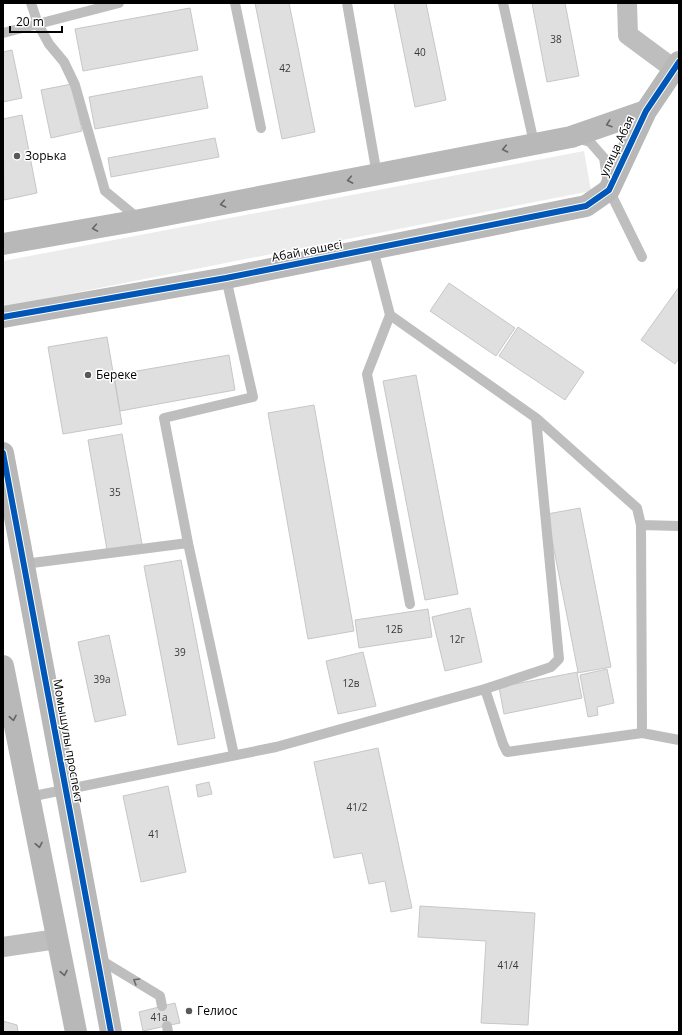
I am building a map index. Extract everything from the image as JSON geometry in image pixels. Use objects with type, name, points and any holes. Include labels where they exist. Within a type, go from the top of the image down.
[{"type":"street","points":[[627,3],[628,35],[676,66],[646,111]]},
{"type":"street","name":"улица Абая","points":[[571,137],[646,111]]},
{"type":"street","name":"улица Абая","points":[[609,190],[646,111]]},
{"type":"street","points":[[3,244],[140,220],[571,137]]},
{"type":"street","name":"Абай көшесі","points":[[3,317],[226,278],[586,206],[609,190]]},
{"type":"street","name":"Момышулы проспект","points":[[3,453],[111,1032]]},
{"type":"street","points":[[3,666],[76,1032]]},
{"type":"street","points":[[3,947],[57,939]]},
{"type":"lane","points":[[31,3],[38,24],[49,44],[64,62],[75,85],[105,191],[140,220]]},
{"type":"lane","points":[[3,33],[119,3]]},
{"type":"lane","points":[[235,3],[261,128]]},
{"type":"lane","points":[[347,3],[377,175]]},
{"type":"lane","points":[[503,3],[534,143]]},
{"type":"lane","name":"улица Абая","points":[[571,137],[590,142],[604,158],[609,190]]},
{"type":"lane","points":[[609,190],[642,257]]},
{"type":"lane","points":[[374,249],[390,315],[367,374],[410,604]]},
{"type":"lane","points":[[226,278],[253,397],[164,418],[188,543],[234,756]]},
{"type":"lane","points":[[390,315],[536,418],[637,508],[641,525],[642,733]]},
{"type":"lane","points":[[29,797],[66,788],[276,747],[485,689],[550,667],[560,659],[536,418]]},
{"type":"lane","points":[[641,525],[679,526]]},
{"type":"lane","points":[[24,564],[188,543]]},
{"type":"lane","points":[[485,689],[507,752],[642,733],[679,740]]},
{"type":"lane","points":[[97,957],[160,996],[162,1006]]},
{"type":"shaded area","points":[[584,151],[591,191],[3,307],[3,261]]},
{"type":"building","points":[[255,3],[289,3],[315,132],[282,139]]},
{"type":"building","points":[[394,3],[426,3],[446,100],[415,107]]},
{"type":"building","points":[[532,3],[565,3],[579,76],[547,82]]},
{"type":"building","points":[[190,8],[198,50],[83,71],[75,29]]},
{"type":"building","points":[[12,50],[22,98],[3,102],[3,52]]},
{"type":"building","points":[[202,76],[208,108],[95,129],[89,97]]},
{"type":"building","points":[[72,84],[82,131],[51,138],[41,90]]},
{"type":"building","name":"Зорька","points":[[22,115],[37,193],[4,200],[3,119]]},
{"type":"building","points":[[215,138],[219,157],[111,177],[108,158]]},
{"type":"building","points":[[449,283],[515,328],[496,356],[430,311]]},
{"type":"building","points":[[679,287],[679,358],[675,364],[641,340]]},
{"type":"building","points":[[518,327],[584,372],[565,400],[499,356]]},
{"type":"building","points":[[107,337],[122,424],[63,434],[48,347]]},
{"type":"building","points":[[229,355],[235,390],[120,411],[114,375]]},
{"type":"building","points":[[416,375],[458,594],[425,600],[383,381]]},
{"type":"building","points":[[314,405],[354,631],[308,639],[268,413]]},
{"type":"building","points":[[122,434],[142,544],[107,550],[88,440]]},
{"type":"building","points":[[580,508],[611,667],[577,673],[582,698],[504,714],[499,687],[578,672],[547,514]]},
{"type":"building","points":[[181,560],[215,738],[178,745],[144,566]]},
{"type":"building","points":[[470,608],[482,662],[445,671],[432,617]]},
{"type":"building","points":[[428,609],[432,637],[359,648],[355,620]]},
{"type":"building","points":[[109,635],[126,715],[95,722],[78,642]]},
{"type":"building","points":[[363,652],[376,706],[338,714],[326,661]]},
{"type":"building","points":[[607,669],[614,703],[597,707],[598,715],[588,717],[580,675]]},
{"type":"building","points":[[378,748],[412,908],[391,912],[385,881],[369,884],[362,853],[334,858],[314,762]]},
{"type":"building","points":[[209,782],[212,794],[198,797],[196,785]]},
{"type":"building","points":[[168,786],[186,872],[141,882],[123,796]]},
{"type":"building","points":[[420,906],[535,913],[528,1025],[481,1023],[486,941],[418,937]]},
{"type":"building","points":[[175,1003],[180,1023],[143,1031],[139,1012]]},
{"type":"building","points":[[3,1021],[17,1025],[18,1032],[3,1032]]},
{"type":"cycle path","points":[[3,317],[226,278],[586,206],[609,190],[646,111],[679,62]]},
{"type":"cycle path","points":[[3,453],[111,1032]]},
{"type":"place","name":"Зорька","points":[[17,156]]},
{"type":"place","name":"Береке","points":[[88,375]]},
{"type":"place","name":"Гелиос","points":[[189,1011]]}]
